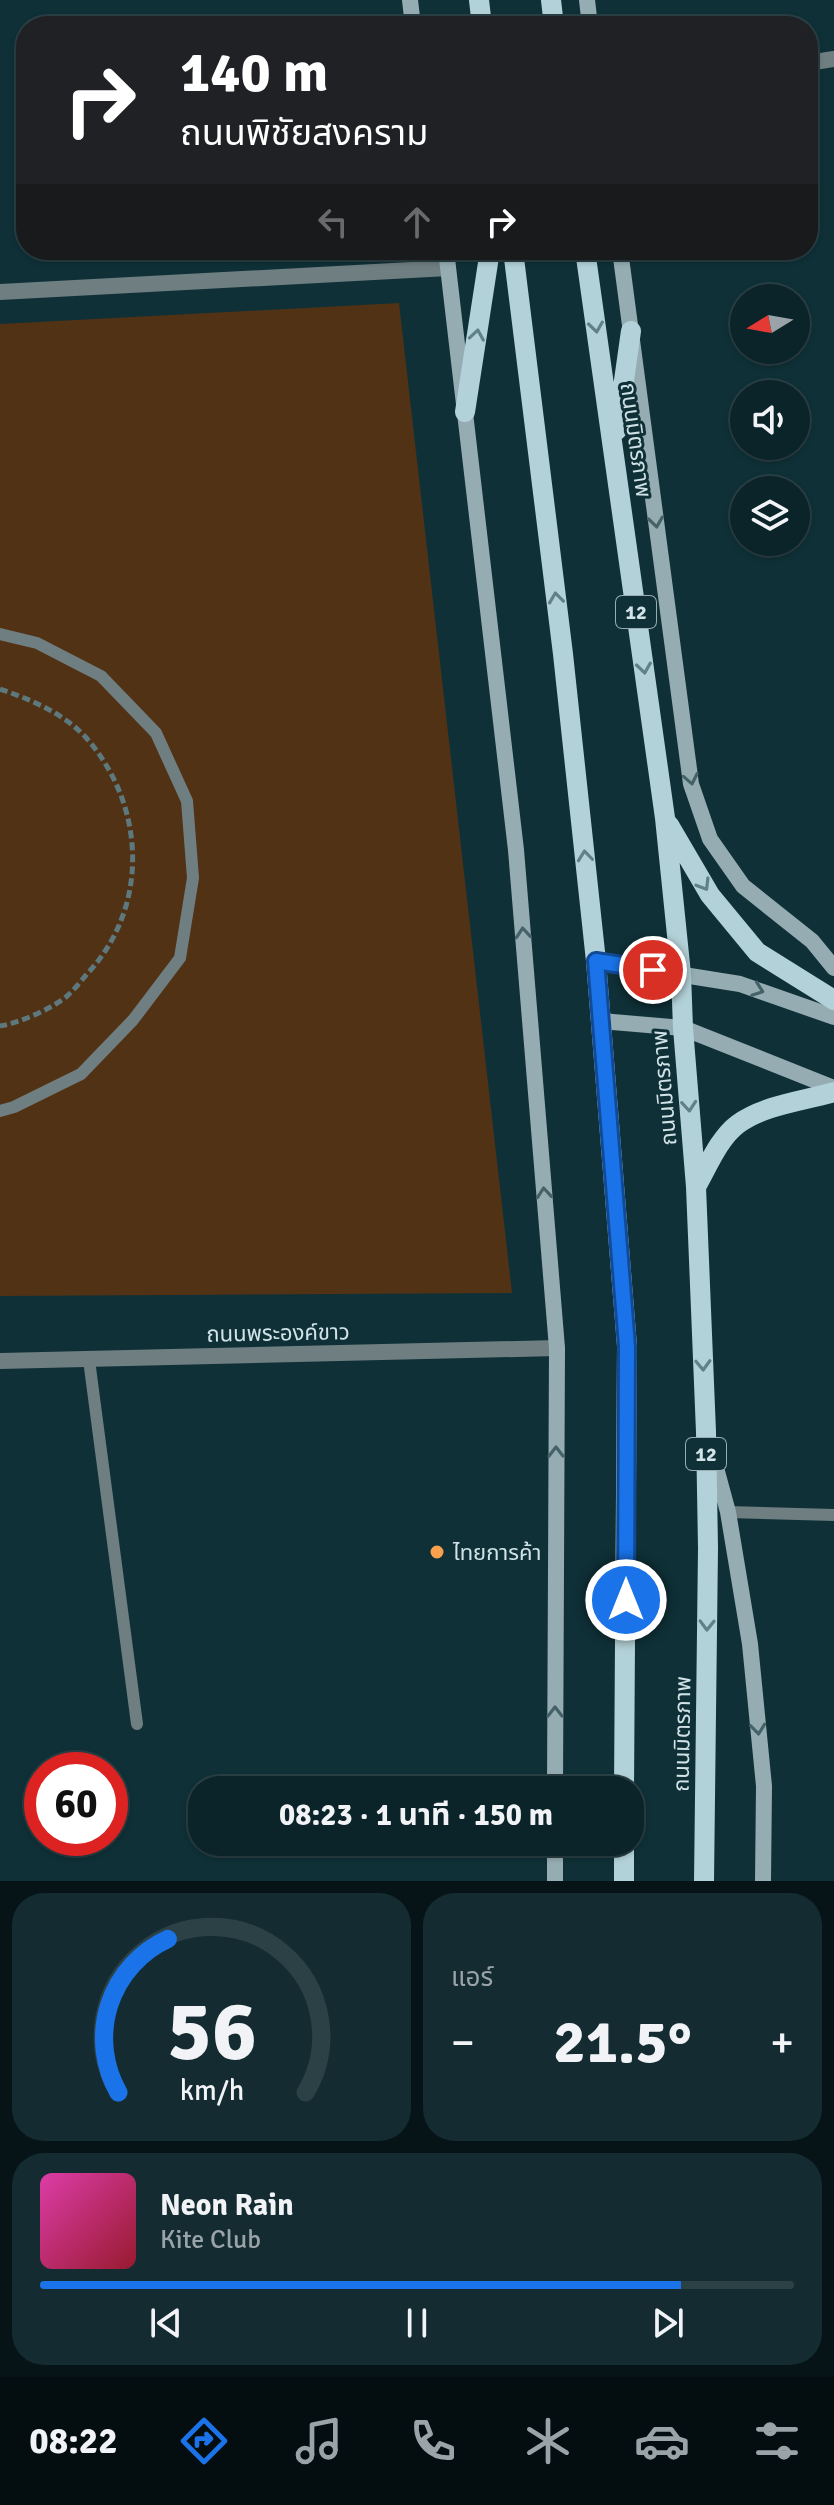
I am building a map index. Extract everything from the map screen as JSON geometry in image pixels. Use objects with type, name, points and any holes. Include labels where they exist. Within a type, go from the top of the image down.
[{"type":"main road","points":[[447,260],[516,850],[557,1348],[555,1776]]},
{"type":"main road","points":[[465,412],[488,260]]},
{"type":"main road","points":[[514,260],[561,639],[596,961],[627,1346],[624,1776]]},
{"type":"main road","name":"ถนนมิตรภาพ","points":[[586,260],[665,818],[681,974],[696,1187],[706,1432],[708,1548],[704,1881]]},
{"type":"main road","points":[[621,260],[691,784],[710,839],[743,886],[812,941],[834,968]]},
{"type":"main road","points":[[614,453],[631,331]]},
{"type":"main road","points":[[665,818],[710,895],[757,952],[834,1000]]},
{"type":"main road","points":[[596,961],[740,984],[834,1017]]},
{"type":"main road","points":[[601,1021],[683,1028],[834,1090]]},
{"type":"main road","points":[[696,1187],[718,1148],[736,1125],[759,1112],[834,1090]]},
{"type":"main road","points":[[706,1432],[728,1512],[750,1644],[764,1786],[763,1881]]},
{"type":"main road","points":[[555,1856],[555,1881]]},
{"type":"main road","points":[[624,1856],[624,1881]]},
{"type":"street","points":[[0,292],[448,268]]},
{"type":"street","name":"ถนนพระองค์ขาว","points":[[0,1361],[557,1348]]},
{"type":"lane","points":[[0,634],[37,643],[101,676],[156,733],[187,801],[193,878],[180,958],[133,1020],[81,1074],[0,1111]]},
{"type":"lane","points":[[89,1360],[137,1724]]},
{"type":"lane","points":[[728,1512],[834,1515]]},
{"type":"path","points":[[0,689],[43,704],[88,739],[119,788],[134,844],[129,902],[105,955],[66,997],[14,1024],[0,1026]]},
{"type":"shaded area","points":[[399,303],[512,1293],[0,1296],[0,324]]},
{"type":"place","name":"ไทยการค้า","points":[[437,1552]]},
{"type":"route","points":[[626,1600],[627,1346],[596,961],[653,970]]}]
